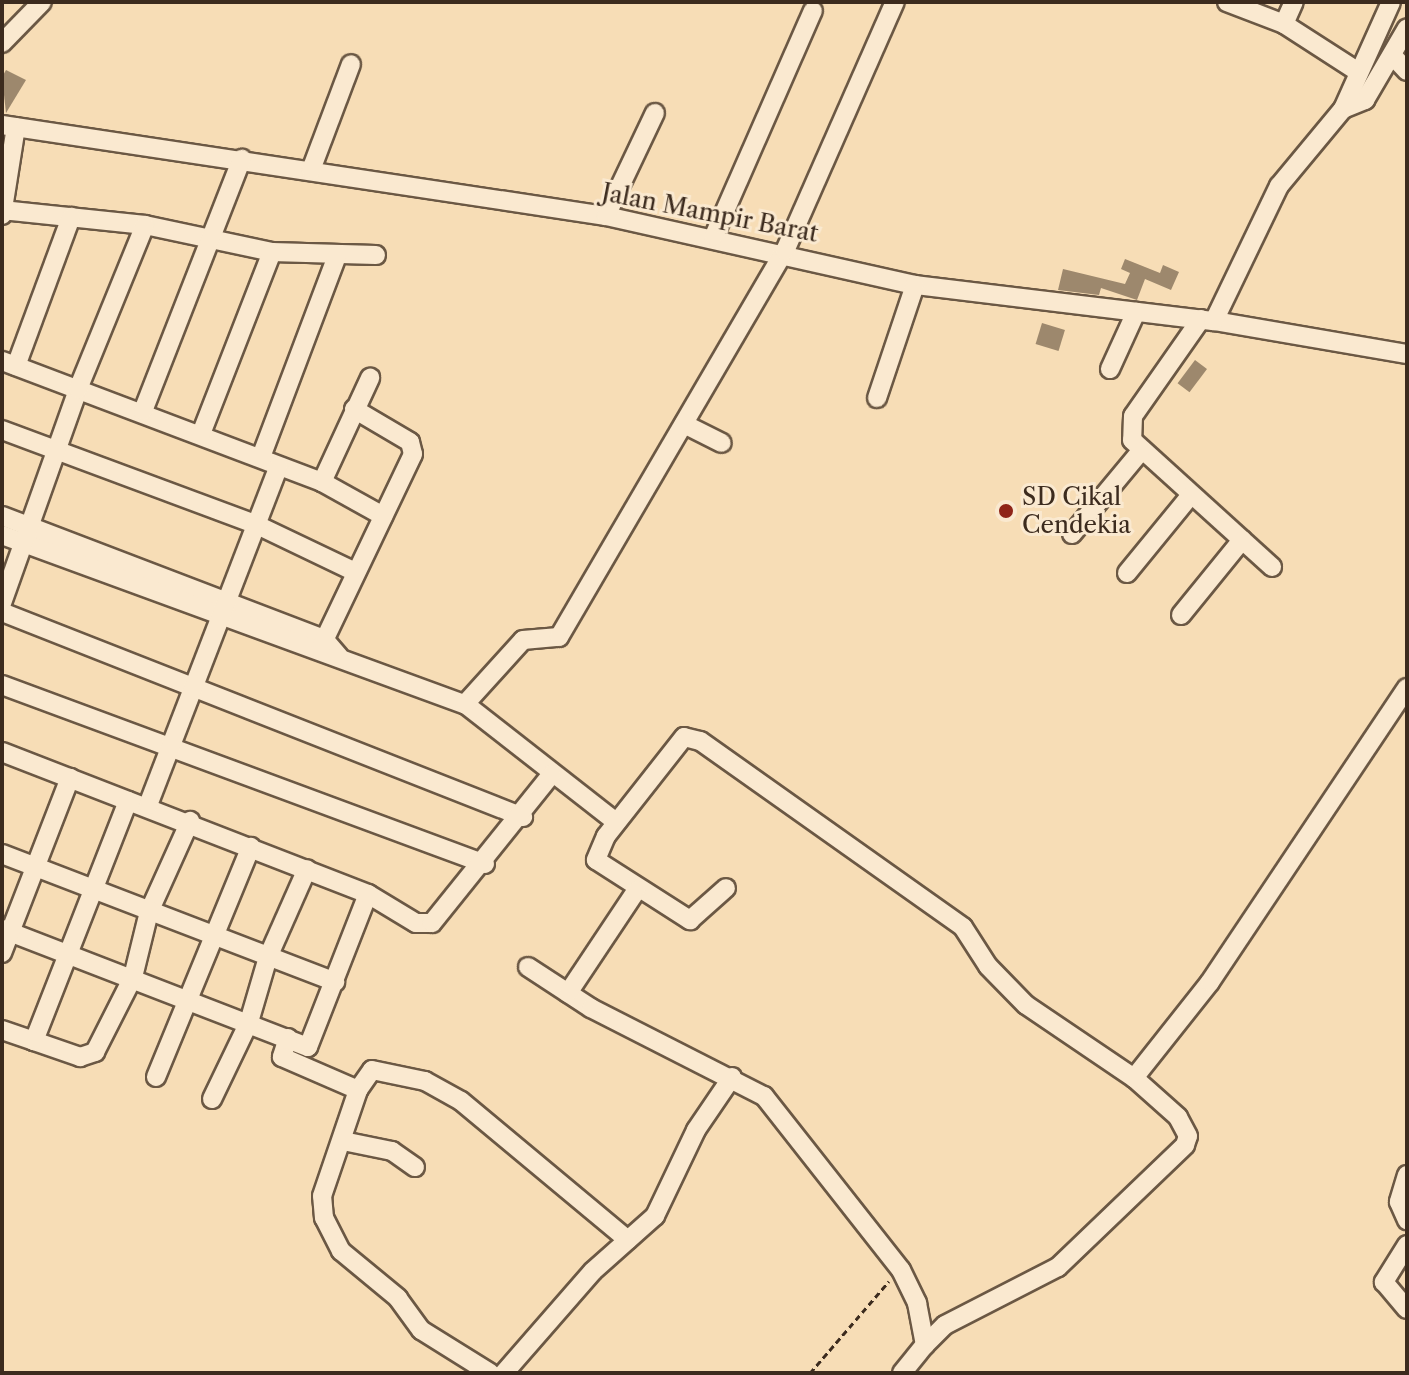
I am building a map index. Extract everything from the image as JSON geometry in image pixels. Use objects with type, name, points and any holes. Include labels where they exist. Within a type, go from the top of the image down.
[{"type":"street","points":[[2,43],[42,2]]},
{"type":"street","points":[[465,704],[523,640],[559,637],[785,251],[895,2]]},
{"type":"street","points":[[1227,2],[1284,24],[1357,71]]},
{"type":"street","points":[[1284,24],[1294,2]]},
{"type":"street","points":[[1272,567],[1140,452],[1130,429],[1133,416],[1208,320],[1279,186],[1343,109],[1357,71],[1391,2]]},
{"type":"street","points":[[714,236],[813,11]]},
{"type":"street","points":[[1343,109],[1365,100],[1407,28]]},
{"type":"street","points":[[1392,55],[1407,71]]},
{"type":"street","points":[[311,170],[351,64]]},
{"type":"street","points":[[606,216],[655,113]]},
{"type":"street","points":[[9,126],[3,212],[145,225],[272,252],[376,255]]},
{"type":"street","name":"Jalan Mampir Barat","points":[[9,126],[606,216],[785,251],[915,285],[1208,320],[1407,354]]},
{"type":"street","points":[[143,411],[242,159]]},
{"type":"street","points":[[71,217],[9,364],[261,457],[322,482],[383,516]]},
{"type":"street","points":[[2,603],[78,389],[145,225]]},
{"type":"street","points":[[201,434],[272,252]]},
{"type":"street","points":[[261,457],[337,256]]},
{"type":"street","points":[[877,398],[915,285]]},
{"type":"street","points":[[1110,369],[1136,312]]},
{"type":"street","points":[[322,482],[370,378]]},
{"type":"street","points":[[321,647],[413,448],[354,409]]},
{"type":"street","points":[[684,424],[722,443]]},
{"type":"street","points":[[2,430],[255,524],[355,572]]},
{"type":"street","points":[[1072,534],[1140,452]]},
{"type":"street","points":[[148,805],[279,466]]},
{"type":"street","points":[[1127,573],[1190,496]]},
{"type":"street","points":[[2,516],[24,534],[465,704],[616,822]]},
{"type":"street","points":[[2,535],[24,534]]},
{"type":"street","points":[[1181,615],[1242,540]]},
{"type":"street","points":[[2,612],[523,817]]},
{"type":"street","points":[[2,685],[485,864]]},
{"type":"street","points":[[1134,1078],[1210,982],[1407,688]]},
{"type":"street","points":[[726,888],[690,920],[636,891],[596,860],[616,822],[672,746],[692,736],[963,927],[988,966],[1026,1005],[1134,1078],[1178,1117],[1188,1136],[1185,1145],[1058,1267],[945,1325],[902,1373]]},
{"type":"street","points":[[4,758],[190,821],[368,894],[427,925],[485,864],[523,817],[552,774]]},
{"type":"street","points":[[2,953],[7,931],[70,778]]},
{"type":"street","points":[[34,1041],[73,955],[92,890],[128,801]]},
{"type":"street","points":[[2,1030],[88,1057],[133,977],[149,912],[190,821]]},
{"type":"street","points":[[156,1077],[193,999],[210,935],[251,847]]},
{"type":"street","points":[[2,854],[335,982]]},
{"type":"street","points":[[212,1099],[249,1022],[268,957],[307,869]]},
{"type":"street","points":[[568,993],[636,891]]},
{"type":"street","points":[[7,931],[193,999],[288,1038],[313,1044],[368,894]]},
{"type":"street","points":[[528,967],[568,993],[764,1096],[901,1270],[917,1303],[925,1345]]},
{"type":"street","points":[[288,1038],[282,1057],[358,1090]]},
{"type":"street","points":[[490,1373],[421,1330],[398,1298],[332,1237],[322,1196],[358,1090],[372,1070],[381,1068],[461,1101],[628,1240]]},
{"type":"street","points":[[504,1373],[628,1240],[655,1216],[696,1130],[732,1077]]},
{"type":"street","points":[[343,1141],[392,1151],[415,1167]]},
{"type":"street","points":[[1407,1175],[1399,1202],[1407,1220]]},
{"type":"street","points":[[1407,1245],[1384,1282],[1407,1309]]},
{"type":"path","points":[[810,1373],[861,1307],[901,1270]]},
{"type":"building","points":[[6,70],[26,80],[6,113],[2,77]]},
{"type":"building","points":[[1125,259],[1160,273],[1163,265],[1179,272],[1171,290],[1145,279],[1137,300],[1101,288],[1099,295],[1058,290],[1063,269],[1125,284],[1130,273],[1121,269]]},
{"type":"building","points":[[1042,323],[1065,330],[1059,351],[1036,344]]},
{"type":"building","points":[[1195,360],[1207,369],[1190,392],[1178,383]]},
{"type":"place","name":"SD Cikal Cendekia","points":[[1006,511]]}]
